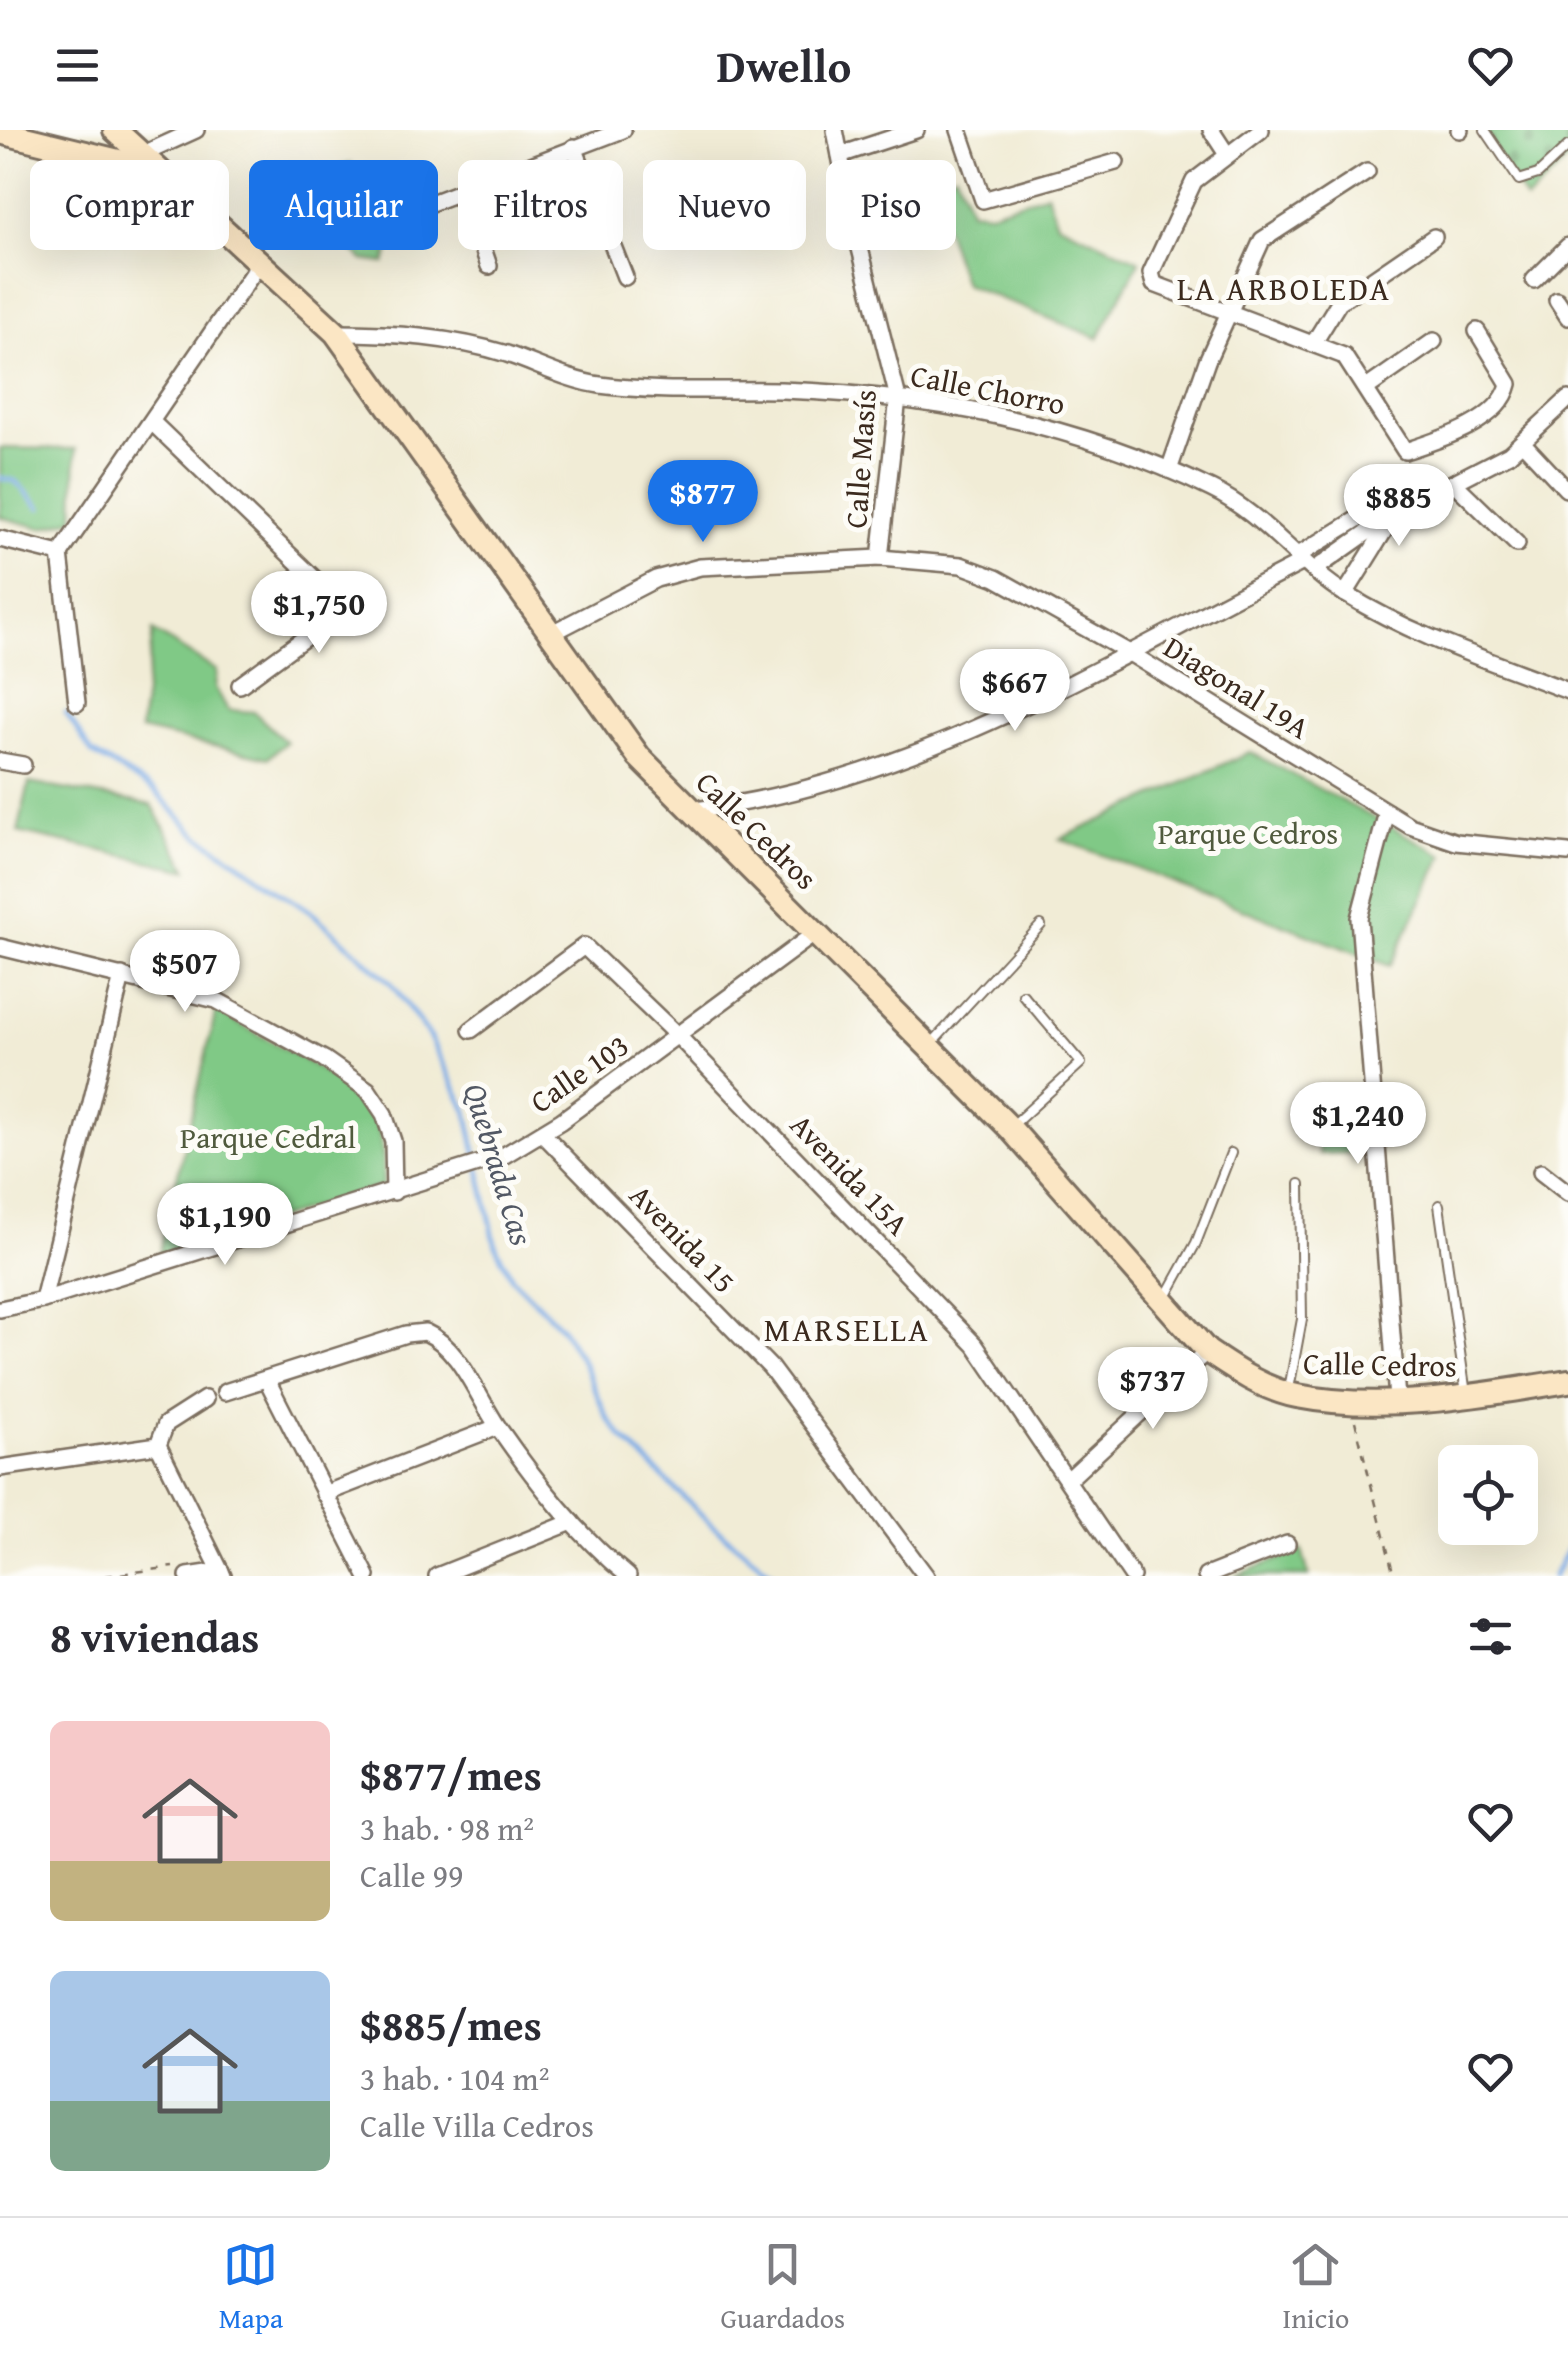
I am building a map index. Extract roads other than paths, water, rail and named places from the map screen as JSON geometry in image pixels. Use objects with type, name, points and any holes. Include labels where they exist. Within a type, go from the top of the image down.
[{"type":"street","points":[[115,130],[146,160]]},
{"type":"street","points":[[151,160],[196,130]]},
{"type":"street","points":[[540,160],[624,130]]},
{"type":"street","name":"Calle Masís","points":[[835,130],[898,398],[880,558]]},
{"type":"street","points":[[840,155],[916,130]]},
{"type":"street","points":[[958,130],[979,196],[990,200],[1116,162]]},
{"type":"street","points":[[1211,130],[1226,153]]},
{"type":"street","points":[[1262,130],[1226,153],[1187,191],[1151,273],[1152,282],[1162,290],[1346,358],[1405,451],[1473,424],[1506,398],[1509,384],[1476,331]]},
{"type":"street","name":"Calle Cedros","points":[[0,132],[138,160]]},
{"type":"street","points":[[574,147],[625,277]]},
{"type":"street","points":[[1169,470],[1228,312],[1264,237],[1367,172]]},
{"type":"street","name":"Calle Cedros","points":[[229,232],[336,333],[639,757],[818,931],[1010,1128],[1207,1352],[1243,1376],[1288,1393],[1350,1400],[1466,1396],[1568,1381]]},
{"type":"street","points":[[1314,344],[1339,302],[1434,237]]},
{"type":"street","points":[[1534,280],[1568,246]]},
{"type":"street","points":[[484,250],[489,266]]},
{"type":"street","points":[[77,703],[60,554],[261,260]]},
{"type":"street","points":[[1557,300],[1568,317]]},
{"type":"street","name":"Calle Chorro","points":[[336,333],[385,332],[476,345],[594,385],[654,391],[781,390],[898,398],[1021,420],[1094,440],[1239,503],[1344,594],[1394,621],[1568,691]]},
{"type":"street","points":[[1368,388],[1434,341]]},
{"type":"street","points":[[694,810],[756,803],[871,766],[1044,696],[1304,562],[1393,505],[1454,484],[1523,444],[1568,399]]},
{"type":"street","points":[[153,422],[322,586],[321,626],[240,685]]},
{"type":"street","points":[[1523,444],[1566,489]]},
{"type":"street","points":[[1454,484],[1518,544]]},
{"type":"street","points":[[1344,594],[1393,505]]},
{"type":"street","points":[[0,538],[60,554]]},
{"type":"street","name":"Diagonal 19A","points":[[552,633],[656,579],[700,568],[880,558],[961,564],[996,578],[1128,652],[1410,826],[1456,842],[1568,853]]},
{"type":"street","points":[[0,760],[23,765]]},
{"type":"street","points":[[1387,812],[1359,918],[1397,1399]]},
{"type":"street","name":"Calle 103","points":[[0,1310],[464,1172],[503,1156],[542,1134],[818,931]]},
{"type":"street","name":"Avenida 15A","points":[[471,1030],[584,946],[678,1036],[975,1345],[1132,1576]]},
{"type":"street","points":[[0,947],[216,1000],[274,1028],[368,1090],[384,1114],[393,1141],[394,1192]]},
{"type":"street","points":[[43,1300],[122,976]]},
{"type":"street","name":"Avenida 15","points":[[542,1134],[770,1367],[926,1576]]},
{"type":"street","points":[[1541,1172],[1568,1193]]},
{"type":"street","points":[[225,1392],[406,1334],[426,1332],[449,1350],[497,1427],[572,1522],[628,1576]]},
{"type":"street","points":[[1069,1480],[1207,1352]]},
{"type":"street","points":[[266,1380],[367,1576]]},
{"type":"street","points":[[205,1398],[166,1424],[158,1445],[222,1574]]},
{"type":"street","points":[[324,1494],[497,1427]]},
{"type":"street","points":[[0,1468],[158,1445]]},
{"type":"street","points":[[437,1576],[572,1522]]},
{"type":"street","points":[[1206,1576],[1287,1544]]},
{"type":"street","points":[[186,1571],[222,1574]]},
{"type":"lane","points":[[1485,130],[1519,180],[1538,174],[1568,146]]},
{"type":"lane","points":[[930,1046],[1041,925]]},
{"type":"lane","points":[[1010,1128],[1082,1063],[1024,995]]},
{"type":"lane","points":[[1164,1301],[1196,1243],[1231,1153]]},
{"type":"lane","points":[[1288,1393],[1302,1318],[1300,1184]]},
{"type":"lane","points":[[1439,1205],[1466,1396]]},
{"type":"waterway","name":"Quebrada Cas","points":[[0,478],[15,481],[41,508]]},
{"type":"waterway","name":"Quebrada Cas","points":[[66,713],[92,753],[155,791],[196,834],[310,911],[391,983],[429,1036],[467,1111],[496,1247],[512,1278],[561,1327],[582,1361],[607,1417],[622,1437],[713,1526],[775,1576]]},
{"type":"waterway","name":"Quebrada Cas","points":[[1553,1576],[1568,1549]]},
{"type":"district","name":"LA ARBOLEDA","points":[[1284,288]]},
{"type":"district","name":"MARSELLA","points":[[847,1329]]},
{"type":"park label","name":"Parque Cedros","points":[[1248,833]]},
{"type":"park label","name":"Parque Cedral","points":[[268,1137]]}]
